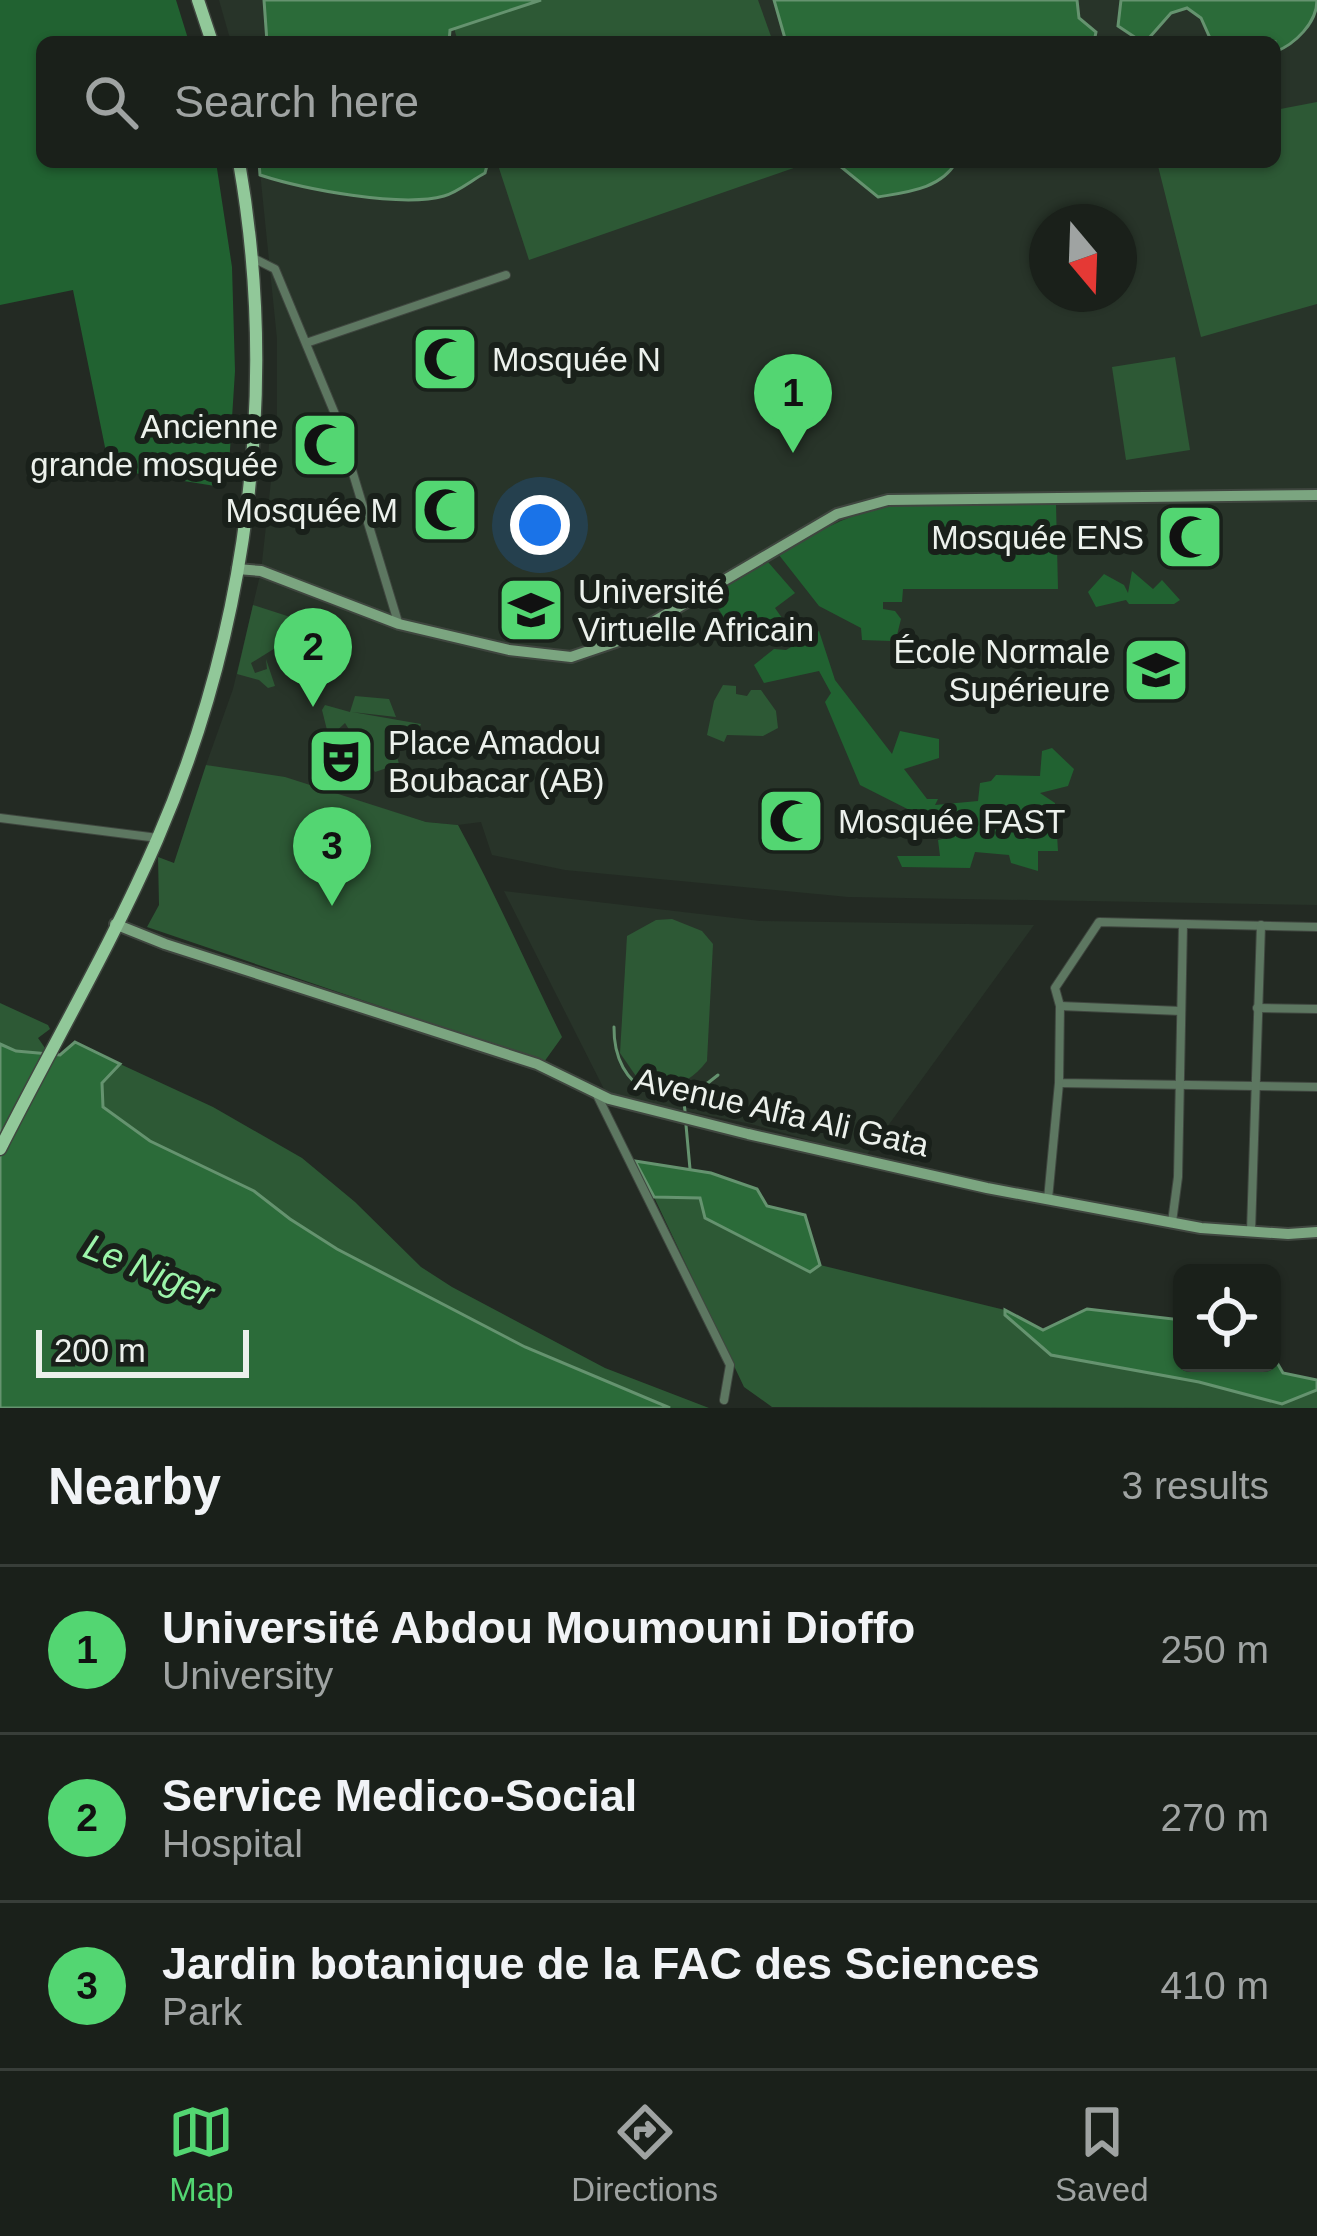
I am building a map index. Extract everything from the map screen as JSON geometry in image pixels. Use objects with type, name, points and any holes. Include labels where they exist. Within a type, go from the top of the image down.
[{"type":"main road","points":[[198,0],[210,36]]},
{"type":"main road","points":[[0,1149],[158,838],[211,688],[237,569],[255,402],[253,279],[240,168]]},
{"type":"street","points":[[251,257],[279,274],[309,342],[399,624]]},
{"type":"street","points":[[253,279],[279,274]]},
{"type":"street","points":[[309,342],[506,275]]},
{"type":"street","points":[[237,569],[262,571],[399,624],[509,650],[572,657],[624,639],[837,514],[888,500],[1317,495]]},
{"type":"street","points":[[0,818],[158,838]]},
{"type":"street","points":[[1048,1199],[1058,1083],[1057,982],[1099,922],[1317,927]]},
{"type":"street","name":"Avenue Alfa Ali Gata","points":[[116,924],[536,1064],[609,1099],[1048,1199],[1172,1222],[1250,1231],[1317,1232]]},
{"type":"street","points":[[1172,1222],[1178,1178],[1183,924]]},
{"type":"street","points":[[1250,1231],[1261,926]]},
{"type":"street","points":[[1060,1006],[1181,1011]]},
{"type":"street","points":[[1257,1008],[1317,1009]]},
{"type":"street","points":[[1058,1083],[1317,1087]]},
{"type":"street","points":[[596,1092],[730,1365],[724,1400]]},
{"type":"shaded area","points":[[0,0],[176,0],[187,36],[36,36],[36,168],[217,168],[232,267],[235,371],[228,481],[215,486],[134,473],[106,452],[73,290],[0,305]]},
{"type":"shaded area","points":[[219,0],[1317,0],[1317,905],[848,897],[565,870],[492,855],[481,822],[426,822],[206,765],[233,689],[261,571],[271,481],[267,480],[270,426],[277,425],[277,339],[260,168],[1281,168],[1281,36],[229,36]]},
{"type":"shaded area","points":[[541,0],[758,0],[771,36],[456,36],[454,28]]},
{"type":"shaded area","points":[[1317,102],[1317,304],[1201,337],[1159,168],[1281,168],[1281,109]]},
{"type":"shaded area","points":[[499,168],[794,168],[529,260]]},
{"type":"shaded area","points":[[1175,357],[1190,450],[1126,460],[1112,367]]},
{"type":"shaded area","points":[[904,504],[1056,504],[1058,589],[903,589],[902,602],[883,602],[883,609],[895,611],[901,619],[897,635],[891,641],[862,640],[861,628],[819,606],[779,555],[854,516]]},
{"type":"shaded area","points":[[768,562],[795,593],[775,608],[782,618],[740,644],[710,595]]},
{"type":"shaded area","points":[[1132,571],[1153,589],[1162,580],[1180,600],[1129,604],[1126,600],[1096,607],[1088,592],[1104,574],[1124,585],[1128,593]]},
{"type":"shaded area","points":[[253,605],[346,635],[340,656],[289,677],[286,658],[277,647],[251,663],[255,673],[267,669],[266,659],[275,686],[268,688],[237,674]]},
{"type":"shaded area","points":[[819,631],[835,680],[892,754],[900,731],[939,739],[939,758],[904,769],[927,799],[938,799],[935,805],[978,801],[980,783],[996,775],[1040,776],[1042,751],[1052,748],[1074,769],[1068,786],[1040,793],[1055,803],[1058,851],[1038,851],[1038,871],[1011,863],[1009,855],[975,852],[970,868],[902,867],[897,856],[940,856],[938,840],[946,838],[949,830],[860,785],[825,702],[831,693],[819,671],[764,683],[754,665],[774,649],[786,650]]},
{"type":"shaded area","points":[[723,685],[736,686],[736,694],[747,696],[751,690],[761,690],[776,711],[778,728],[763,736],[727,735],[724,742],[707,735],[714,701]]},
{"type":"shaded area","points":[[355,696],[389,699],[396,717],[352,712],[421,724],[416,736],[394,745],[399,764],[375,772],[345,723],[329,738],[325,705],[350,712]]},
{"type":"shaded area","points":[[206,765],[285,777],[426,822],[458,825],[562,1037],[544,1062],[147,927],[159,905],[158,857],[174,863]]},
{"type":"shaded area","points":[[504,891],[760,921],[1034,925],[866,1156],[751,1124],[607,1095]]},
{"type":"shaded area","points":[[672,919],[702,931],[713,944],[707,1061],[684,1081],[667,1086],[638,1079],[620,1053],[627,936],[656,920]]},
{"type":"shaded area","points":[[0,1003],[48,1025],[50,1029],[38,1038],[45,1048],[42,1053],[0,1044]]},
{"type":"shaded area","points":[[120,1064],[213,1107],[302,1158],[421,1267],[452,1287],[605,1368],[709,1408],[670,1408],[525,1347],[337,1249],[254,1191],[150,1141],[103,1107],[102,1083]]},
{"type":"shaded area","points":[[654,1197],[700,1198],[705,1219],[810,1273],[820,1265],[1005,1310],[1051,1355],[1199,1382],[1282,1404],[1317,1390],[1317,1408],[772,1407],[744,1387]]},
{"type":"water","points":[[264,0],[541,0],[450,30],[450,36],[267,36]]},
{"type":"water","points":[[774,0],[1077,0],[1079,18],[1096,32],[1095,36],[784,36]]},
{"type":"water","points":[[1121,0],[1317,0],[1304,32],[1281,49],[1281,36],[1209,36],[1201,18],[1187,8],[1171,13],[1151,36],[1133,36],[1118,26]]},
{"type":"water","points":[[259,168],[486,168],[449,194],[403,200],[326,191],[260,175]]},
{"type":"water","points":[[842,168],[952,168],[932,184],[878,197]]},
{"type":"water","name":"Le Niger","points":[[75,1042],[120,1064],[102,1083],[103,1107],[150,1141],[254,1191],[337,1249],[525,1347],[670,1408],[0,1408],[0,1044],[16,1051],[60,1055]]},
{"type":"water","points":[[635,1161],[711,1173],[757,1189],[767,1206],[805,1215],[820,1265],[810,1272],[705,1218],[700,1198],[654,1197]]},
{"type":"water","points":[[1087,1309],[1173,1319],[1173,1372],[1281,1370],[1317,1380],[1317,1390],[1282,1404],[1199,1382],[1051,1355],[1005,1310],[1043,1330]]},
{"type":"waterway","points":[[614,1027],[623,1067],[648,1091],[681,1094],[718,1075]]},
{"type":"waterway","points":[[683,1095],[685,1111]]},
{"type":"waterway","points":[[686,1125],[690,1169]]},
{"type":"place","name":"Mosquée N","points":[[445,359]]},
{"type":"place","name":"Ancienne grande mosquée","points":[[325,445]]},
{"type":"place","name":"Université Abdou Moumouni Dioffo","points":[[793,453]]},
{"type":"place","name":"Mosquée M","points":[[445,510]]},
{"type":"place","name":"Mosquée ENS","points":[[1190,537]]},
{"type":"place","name":"Université Virtuelle Africain","points":[[531,610]]},
{"type":"place","name":"École Normale Supérieure","points":[[1156,670]]},
{"type":"place","name":"Service Medico-Social","points":[[313,707]]},
{"type":"place","name":"Place Amadou Boubacar (AB)","points":[[341,761]]},
{"type":"place","name":"Mosquée FAST","points":[[791,821]]},
{"type":"place","name":"Jardin botanique de la FAC des Sciences","points":[[332,906]]}]
